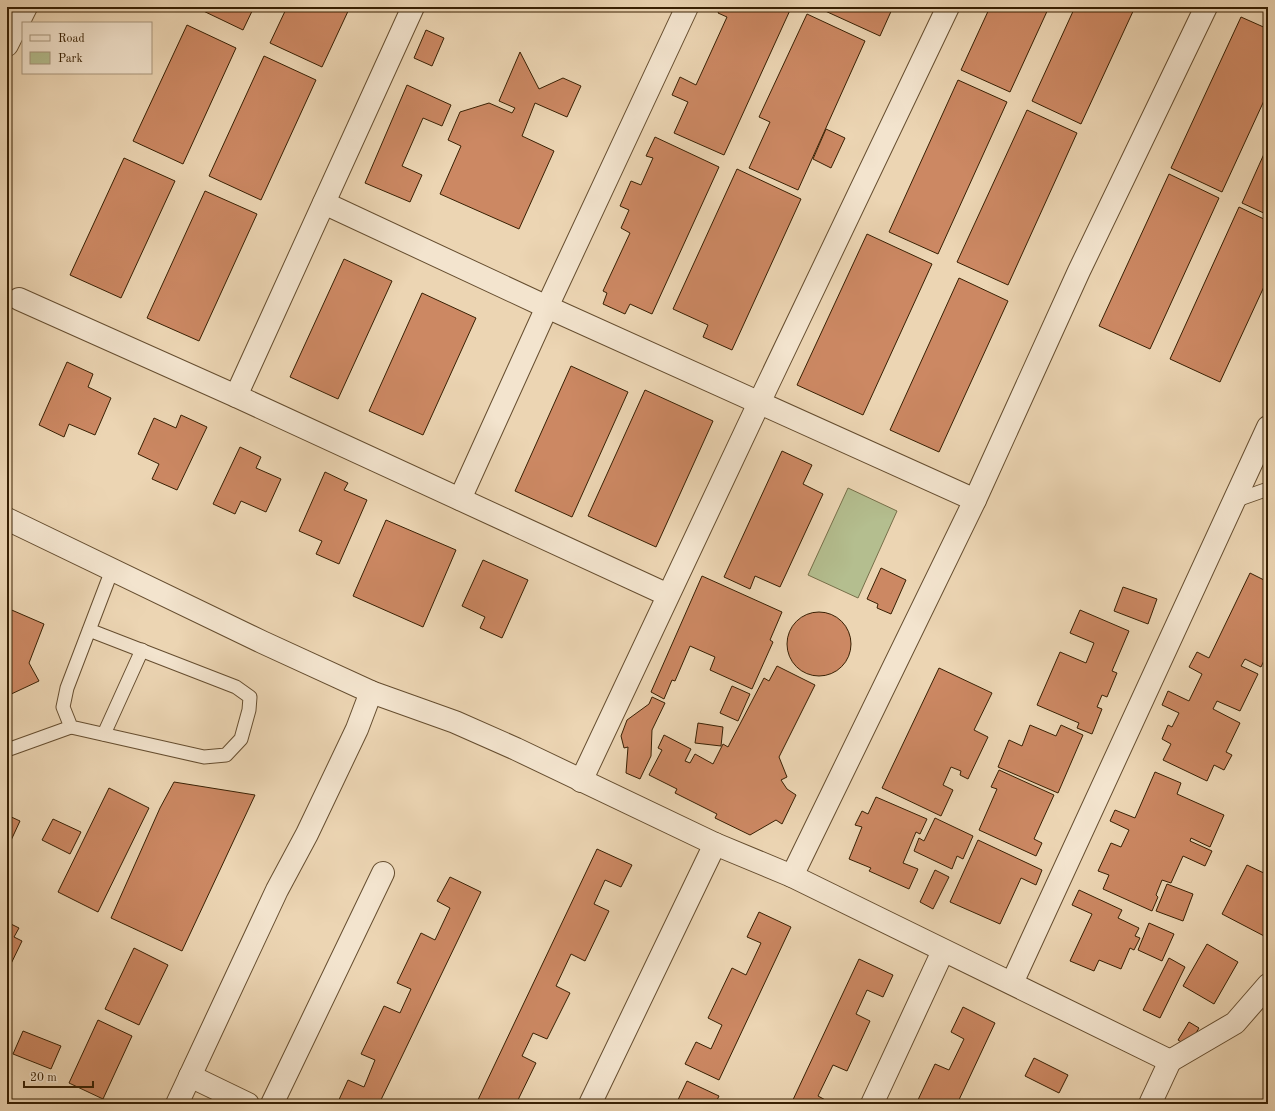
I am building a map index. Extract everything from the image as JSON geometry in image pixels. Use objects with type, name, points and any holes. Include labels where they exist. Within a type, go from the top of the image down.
[{"type":"street","points":[[7,45],[26,7]]},
{"type":"street","points":[[236,396],[413,7]]},
{"type":"street","points":[[460,499],[547,307],[687,7]]},
{"type":"street","points":[[581,780],[948,7]]},
{"type":"street","points":[[792,876],[975,500],[1079,271],[1206,7]]},
{"type":"street","points":[[324,203],[547,307],[975,500]]},
{"type":"street","points":[[20,299],[236,396],[668,595]]},
{"type":"street","points":[[1012,983],[1268,427]]},
{"type":"street","points":[[7,519],[262,642],[371,692],[456,722],[715,844],[792,876],[1170,1061]]},
{"type":"street","points":[[176,1104],[277,890],[307,834],[353,736],[371,692]]},
{"type":"street","points":[[590,1104],[715,844]]},
{"type":"street","points":[[272,1104],[383,873]]},
{"type":"street","points":[[872,1104],[943,951]]},
{"type":"street","points":[[1150,1104],[1170,1061],[1235,1023],[1268,985]]},
{"type":"street","points":[[190,1076],[248,1104]]},
{"type":"lane","points":[[1234,501],[1268,489]]},
{"type":"lane","points":[[71,727],[63,707],[67,688],[112,570]]},
{"type":"lane","points":[[7,750],[71,727],[204,757],[226,755],[241,739],[249,710],[250,697],[236,687],[89,630]]},
{"type":"lane","points":[[104,734],[142,650]]},
{"type":"green space","points":[[848,488],[897,511],[858,598],[808,575]]},
{"type":"building","points":[[195,7],[254,7],[243,30]]},
{"type":"building","points":[[287,7],[350,7],[322,67],[270,43]]},
{"type":"building","points":[[721,7],[791,8],[724,155],[674,133],[688,102],[672,95],[680,77],[696,85],[727,17],[718,13]]},
{"type":"building","points":[[824,7],[893,7],[880,36],[823,10]]},
{"type":"building","points":[[990,7],[1049,7],[1010,92],[961,70]]},
{"type":"building","points":[[1075,7],[1135,7],[1081,124],[1032,101]]},
{"type":"building","points":[[807,14],[865,41],[798,190],[749,168],[770,122],[759,117]]},
{"type":"building","points":[[1241,17],[1268,29],[1268,92],[1222,192],[1171,168]]},
{"type":"building","points":[[187,25],[236,48],[183,164],[133,141]]},
{"type":"building","points":[[426,30],[444,38],[432,66],[414,58]]},
{"type":"building","points":[[520,52],[539,89],[563,78],[581,86],[567,117],[535,103],[522,136],[554,151],[519,229],[440,194],[461,146],[448,140],[460,112],[489,103],[512,113],[515,108],[499,101]]},
{"type":"building","points":[[264,56],[316,80],[261,200],[209,176]]},
{"type":"building","points":[[958,80],[1007,102],[938,254],[889,232]]},
{"type":"building","points":[[407,85],[451,105],[442,126],[423,118],[402,166],[422,175],[410,202],[365,183]]},
{"type":"building","points":[[1027,110],[1077,133],[1008,285],[957,262]]},
{"type":"building","points":[[826,129],[845,138],[831,168],[813,159]]},
{"type":"building","points":[[655,137],[719,167],[652,314],[630,304],[625,314],[603,304],[607,293],[603,291],[630,233],[621,228],[629,210],[620,206],[631,181],[641,185],[653,158],[646,156]]},
{"type":"building","points":[[1268,145],[1268,215],[1242,203]]},
{"type":"building","points":[[124,158],[175,181],[121,298],[70,275]]},
{"type":"building","points":[[737,169],[801,199],[732,350],[703,337],[708,325],[673,309]]},
{"type":"building","points":[[1169,174],[1219,198],[1150,349],[1099,326]]},
{"type":"building","points":[[205,191],[257,214],[199,341],[147,318]]},
{"type":"building","points":[[1239,207],[1268,221],[1268,278],[1220,382],[1170,359]]},
{"type":"building","points":[[867,234],[932,264],[863,415],[797,385]]},
{"type":"building","points":[[344,259],[392,281],[338,399],[290,377]]},
{"type":"building","points":[[959,278],[1008,301],[939,452],[890,430]]},
{"type":"building","points":[[422,293],[476,318],[423,435],[369,411]]},
{"type":"building","points":[[67,362],[93,374],[88,387],[111,398],[95,435],[69,424],[64,437],[39,425]]},
{"type":"building","points":[[571,366],[628,392],[572,517],[515,491]]},
{"type":"building","points":[[645,390],[713,421],[656,547],[588,516]]},
{"type":"building","points":[[181,415],[207,427],[177,490],[152,479],[159,464],[138,454],[154,418],[176,428]]},
{"type":"building","points":[[240,447],[261,457],[256,468],[281,479],[266,512],[241,501],[235,514],[213,504]]},
{"type":"building","points":[[782,451],[812,465],[803,484],[823,494],[780,587],[755,576],[750,589],[724,577]]},
{"type":"building","points":[[325,472],[348,483],[344,490],[367,500],[339,564],[316,554],[322,541],[299,531]]},
{"type":"building","points":[[386,520],[456,550],[423,627],[353,596]]},
{"type":"building","points":[[483,560],[528,580],[502,638],[480,628],[485,617],[462,606]]},
{"type":"building","points":[[881,568],[906,580],[891,614],[877,608],[878,604],[867,599]]},
{"type":"building","points":[[1250,573],[1268,582],[1268,652],[1261,667],[1245,659],[1241,666],[1258,674],[1240,711],[1217,701],[1213,709],[1240,723],[1226,752],[1232,755],[1224,770],[1214,765],[1207,781],[1163,760],[1171,744],[1162,739],[1168,725],[1172,727],[1179,713],[1162,705],[1168,691],[1189,701],[1202,674],[1189,667],[1197,652],[1209,658]]},
{"type":"building","points":[[702,576],[782,612],[770,640],[773,642],[752,689],[710,670],[715,657],[690,646],[675,681],[672,680],[664,699],[651,692]]},
{"type":"building","points":[[1123,587],[1157,599],[1148,624],[1114,611]]},
{"type":"building","points":[[7,608],[44,624],[29,663],[39,681],[7,696]]},
{"type":"building","points":[[1080,610],[1129,631],[1112,671],[1117,673],[1107,697],[1102,695],[1097,707],[1102,709],[1092,734],[1077,728],[1079,723],[1037,705],[1060,652],[1086,663],[1094,643],[1070,633]]},
{"type":"building","points":[[813,612],[825,612],[842,621],[849,632],[851,644],[849,656],[842,667],[825,676],[813,676],[801,671],[792,662],[787,650],[787,638],[792,626],[801,617]]},
{"type":"building","points":[[777,666],[815,685],[779,757],[787,777],[781,780],[787,789],[796,795],[782,824],[776,820],[750,835],[715,818],[717,814],[675,793],[677,789],[649,775],[662,750],[658,748],[664,735],[691,749],[685,761],[690,763],[695,754],[713,764],[723,744],[728,747],[764,678],[769,681]]},
{"type":"building","points":[[939,668],[992,693],[974,730],[988,737],[968,779],[960,775],[961,771],[951,767],[943,785],[953,790],[941,816],[882,788]]},
{"type":"building","points":[[732,686],[750,694],[738,721],[720,713]]},
{"type":"building","points":[[652,697],[665,703],[652,730],[651,756],[640,779],[626,773],[628,747],[624,748],[621,736],[627,720],[649,704]]},
{"type":"building","points":[[698,723],[723,727],[721,746],[695,743]]},
{"type":"building","points":[[1030,725],[1056,736],[1061,725],[1083,735],[1058,793],[998,767],[1009,740],[1022,746]]},
{"type":"building","points":[[999,770],[1054,795],[1034,839],[1042,843],[1036,856],[979,830],[997,789],[991,787]]},
{"type":"building","points":[[1155,772],[1181,783],[1177,794],[1224,815],[1210,847],[1191,838],[1190,841],[1212,851],[1205,866],[1183,856],[1171,883],[1162,880],[1156,895],[1158,897],[1152,911],[1103,889],[1109,875],[1098,871],[1111,843],[1121,847],[1129,830],[1110,821],[1115,810],[1135,818]]},
{"type":"building","points":[[174,782],[255,795],[182,951],[111,918],[160,808]]},
{"type":"building","points":[[109,788],[149,808],[98,912],[58,892]]},
{"type":"building","points":[[876,797],[927,819],[920,834],[916,832],[903,863],[918,869],[909,889],[869,871],[871,868],[849,859],[862,827],[855,825],[862,811],[868,814]]},
{"type":"building","points":[[7,815],[20,821],[7,849]]},
{"type":"building","points":[[935,818],[973,836],[963,859],[957,856],[952,869],[914,851],[919,838],[924,841]]},
{"type":"building","points":[[53,819],[81,832],[70,854],[42,840]]},
{"type":"building","points":[[978,840],[1042,870],[1036,885],[1021,878],[1000,924],[950,902]]},
{"type":"building","points":[[597,849],[632,865],[621,887],[605,880],[594,904],[609,911],[585,961],[571,954],[556,986],[570,993],[547,1039],[533,1033],[522,1056],[536,1063],[516,1104],[476,1104]]},
{"type":"building","points":[[1247,865],[1268,875],[1268,934],[1266,937],[1222,914]]},
{"type":"building","points":[[935,870],[949,877],[933,909],[920,902]]},
{"type":"building","points":[[450,877],[481,892],[379,1104],[337,1104],[348,1080],[364,1087],[375,1060],[361,1054],[384,1006],[400,1013],[411,989],[397,983],[421,933],[435,940],[450,908],[437,901]]},
{"type":"building","points":[[1167,884],[1193,894],[1183,921],[1156,911]]},
{"type":"building","points":[[1079,890],[1122,910],[1118,918],[1139,928],[1135,936],[1140,938],[1134,950],[1130,948],[1121,969],[1099,960],[1094,971],[1070,961],[1092,914],[1072,905]]},
{"type":"building","points":[[759,912],[791,927],[719,1080],[685,1064],[696,1042],[711,1049],[722,1025],[708,1018],[732,968],[746,975],[761,943],[747,937]]},
{"type":"building","points":[[7,922],[19,928],[14,937],[22,941],[7,972]]},
{"type":"building","points":[[1149,923],[1174,934],[1162,961],[1138,950]]},
{"type":"building","points":[[1207,944],[1238,962],[1214,1004],[1183,986]]},
{"type":"building","points":[[134,948],[168,965],[139,1025],[105,1009]]},
{"type":"building","points":[[1169,958],[1185,967],[1160,1018],[1143,1010]]},
{"type":"building","points":[[859,959],[893,975],[883,997],[867,990],[856,1014],[870,1021],[847,1071],[833,1065],[818,1096],[831,1103],[791,1104]]},
{"type":"building","points":[[963,1007],[995,1023],[957,1104],[916,1104],[935,1064],[949,1070],[964,1039],[951,1032]]},
{"type":"building","points":[[98,1020],[132,1036],[103,1099],[69,1083]]},
{"type":"building","points":[[1189,1022],[1199,1028],[1188,1046],[1178,1040]]},
{"type":"building","points":[[23,1031],[61,1046],[51,1069],[13,1054]]},
{"type":"building","points":[[1034,1058],[1068,1075],[1059,1093],[1025,1076]]},
{"type":"building","points":[[687,1081],[719,1096],[715,1104],[676,1104]]}]
